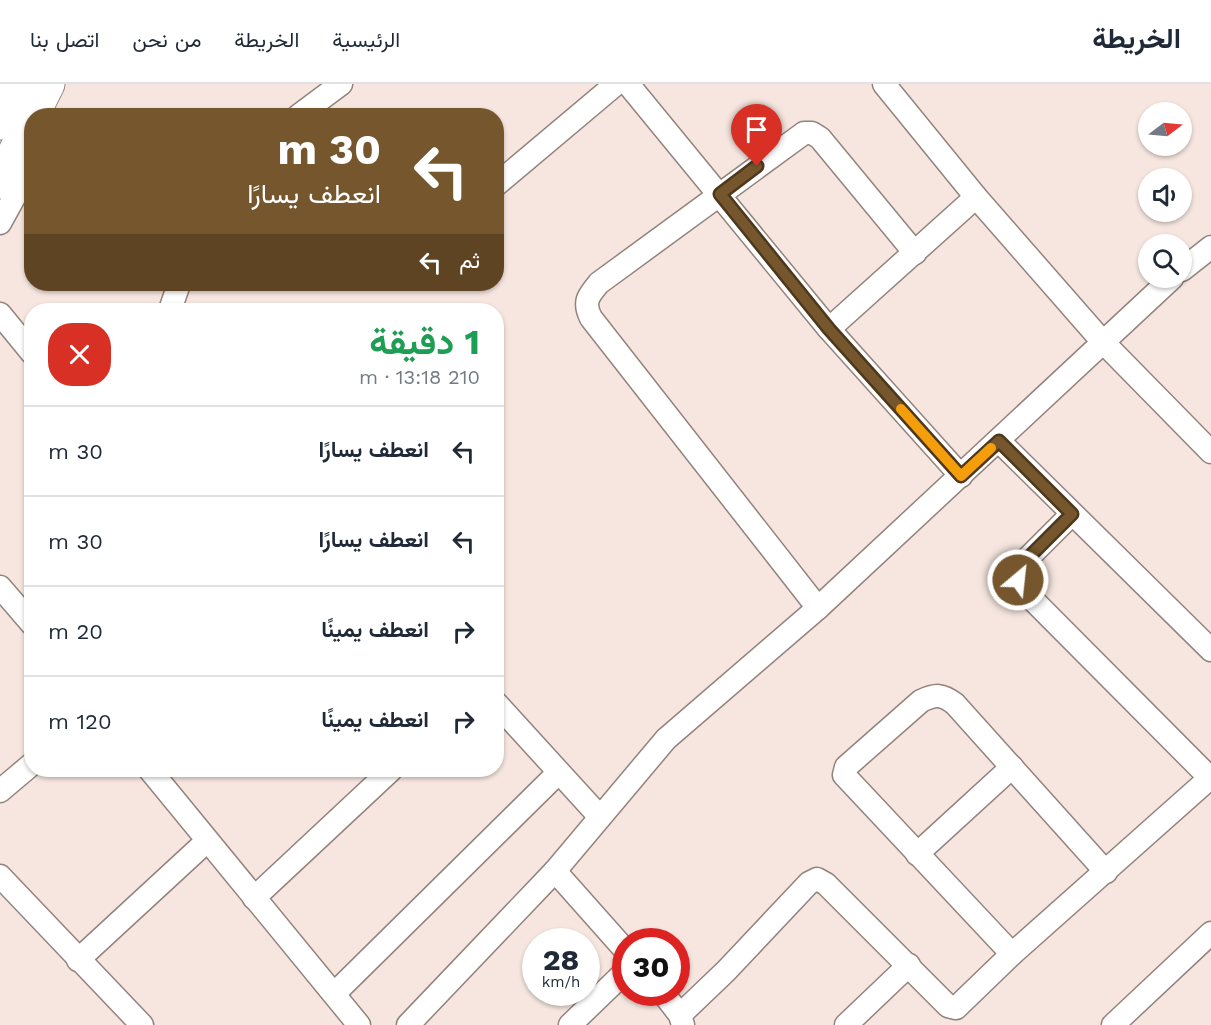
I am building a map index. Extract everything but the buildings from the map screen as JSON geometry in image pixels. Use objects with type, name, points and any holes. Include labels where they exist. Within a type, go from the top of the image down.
[{"type":"highway","points":[[0,123],[18,84]]},
{"type":"highway","points":[[36,108],[48,84]]},
{"type":"highway","points":[[0,182],[24,133]]},
{"type":"street","points":[[309,108],[341,84]]},
{"type":"street","points":[[504,178],[616,84]]},
{"type":"street","points":[[628,84],[829,329],[961,476]]},
{"type":"street","points":[[884,84],[976,198],[1102,341],[1211,452]]},
{"type":"street","points":[[818,608],[587,310],[588,296],[599,283],[804,133],[812,133],[820,138],[915,253]]},
{"type":"street","points":[[0,223],[24,180]]},
{"type":"street","points":[[829,329],[976,198]]},
{"type":"street","points":[[1192,262],[1211,247]]},
{"type":"street","points":[[408,1025],[555,871],[666,739],[818,608],[1161,288]]},
{"type":"street","points":[[0,314],[24,343]]},
{"type":"street","points":[[999,441],[1211,650]]},
{"type":"street","points":[[672,1006],[681,1020],[813,880],[821,880],[948,1006],[954,1008],[959,1006],[1012,954],[1211,777],[1023,590],[1018,580],[1018,571],[1022,564],[1072,514]]},
{"type":"street","points":[[0,587],[24,615]]},
{"type":"street","points":[[1012,954],[847,779],[844,771],[921,701],[933,695],[943,696],[955,704],[1106,872]]},
{"type":"street","points":[[504,713],[600,818]]},
{"type":"street","points":[[917,854],[1012,768]]},
{"type":"street","points":[[0,790],[24,770]]},
{"type":"street","points":[[334,994],[558,773]]},
{"type":"street","points":[[156,777],[359,1025]]},
{"type":"street","points":[[254,898],[384,777]]},
{"type":"street","points":[[78,960],[207,841]]},
{"type":"street","points":[[555,871],[612,935]]},
{"type":"street","points":[[0,876],[142,1025]]},
{"type":"street","points":[[1113,1025],[1211,933]]},
{"type":"street","points":[[846,1025],[909,965]]},
{"type":"street","points":[[570,1025],[612,984]]},
{"type":"slow traffic","points":[[901,409],[961,476],[991,448]]},
{"type":"route","points":[[757,166],[720,194],[829,329],[961,476],[999,441],[1072,514],[1022,564],[1018,571],[1018,580]]}]
